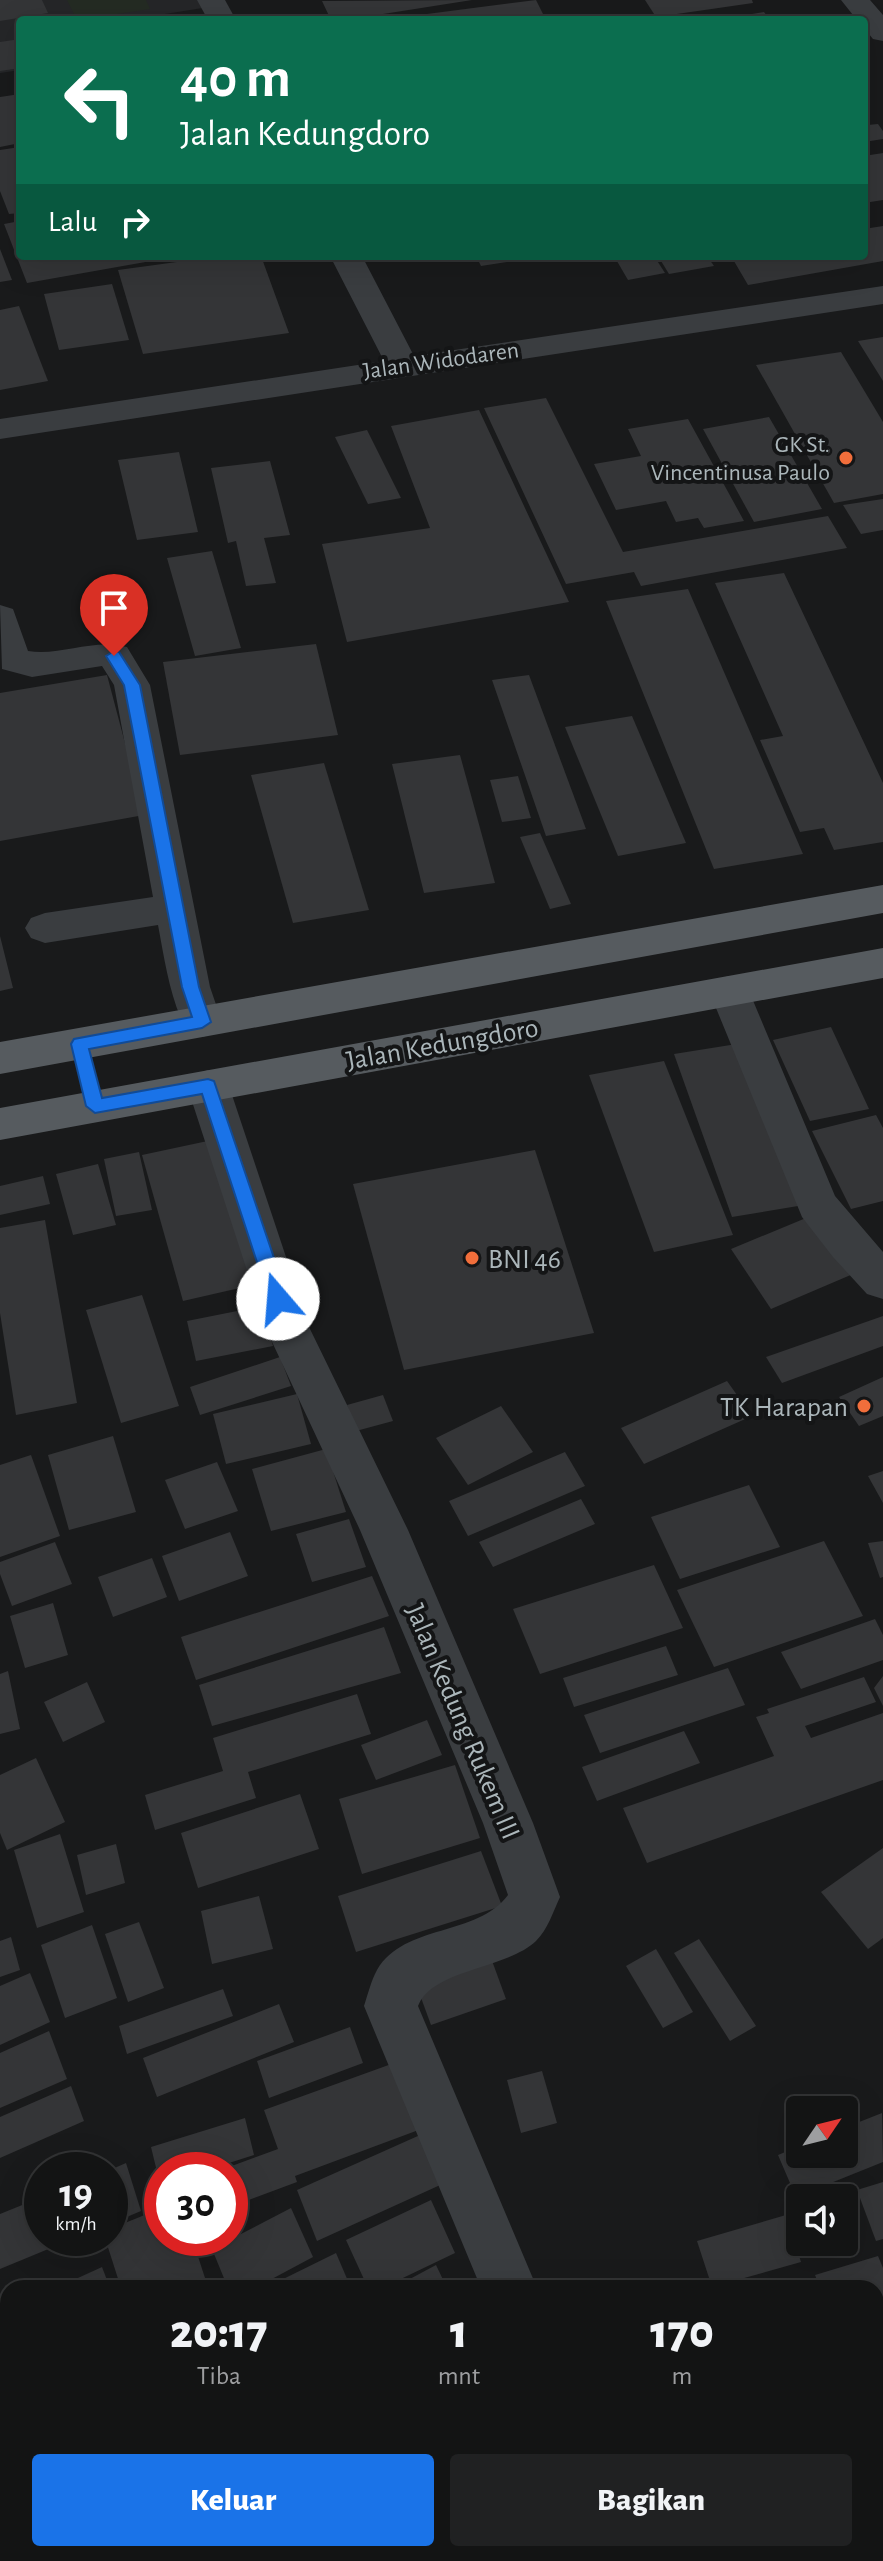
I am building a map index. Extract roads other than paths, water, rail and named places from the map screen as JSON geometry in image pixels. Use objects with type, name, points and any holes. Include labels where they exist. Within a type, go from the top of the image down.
[{"type":"main road","points":[[0,1058],[883,899]]},
{"type":"main road","name":"Jalan Kedungdoro","points":[[0,1124],[883,963]]},
{"type":"main road","points":[[80,1044],[95,1106]]},
{"type":"street","points":[[855,0],[883,33]]},
{"type":"street","points":[[348,260],[403,366]]},
{"type":"street","name":"Jalan Widodaren","points":[[0,429],[883,295]]},
{"type":"street","points":[[0,617],[8,651],[17,662],[32,665],[104,654],[114,656],[132,685],[190,987],[202,1022]]},
{"type":"street","points":[[45,928],[175,908]]},
{"type":"street","points":[[729,991],[817,1205],[848,1245],[883,1281]]},
{"type":"street","name":"Jalan Kedung Rukem III","points":[[208,1086],[288,1329],[384,1530],[508,1823],[534,1897],[527,1913],[511,1930],[444,1955],[410,1972],[393,1990],[391,2006],[506,2280]]},
{"type":"place","name":"GK St. Vincentinusa Paulo","points":[[846,458]]},
{"type":"place","name":"BNI 46","points":[[472,1258]]},
{"type":"place","name":"TK Harapan","points":[[864,1406]]}]
